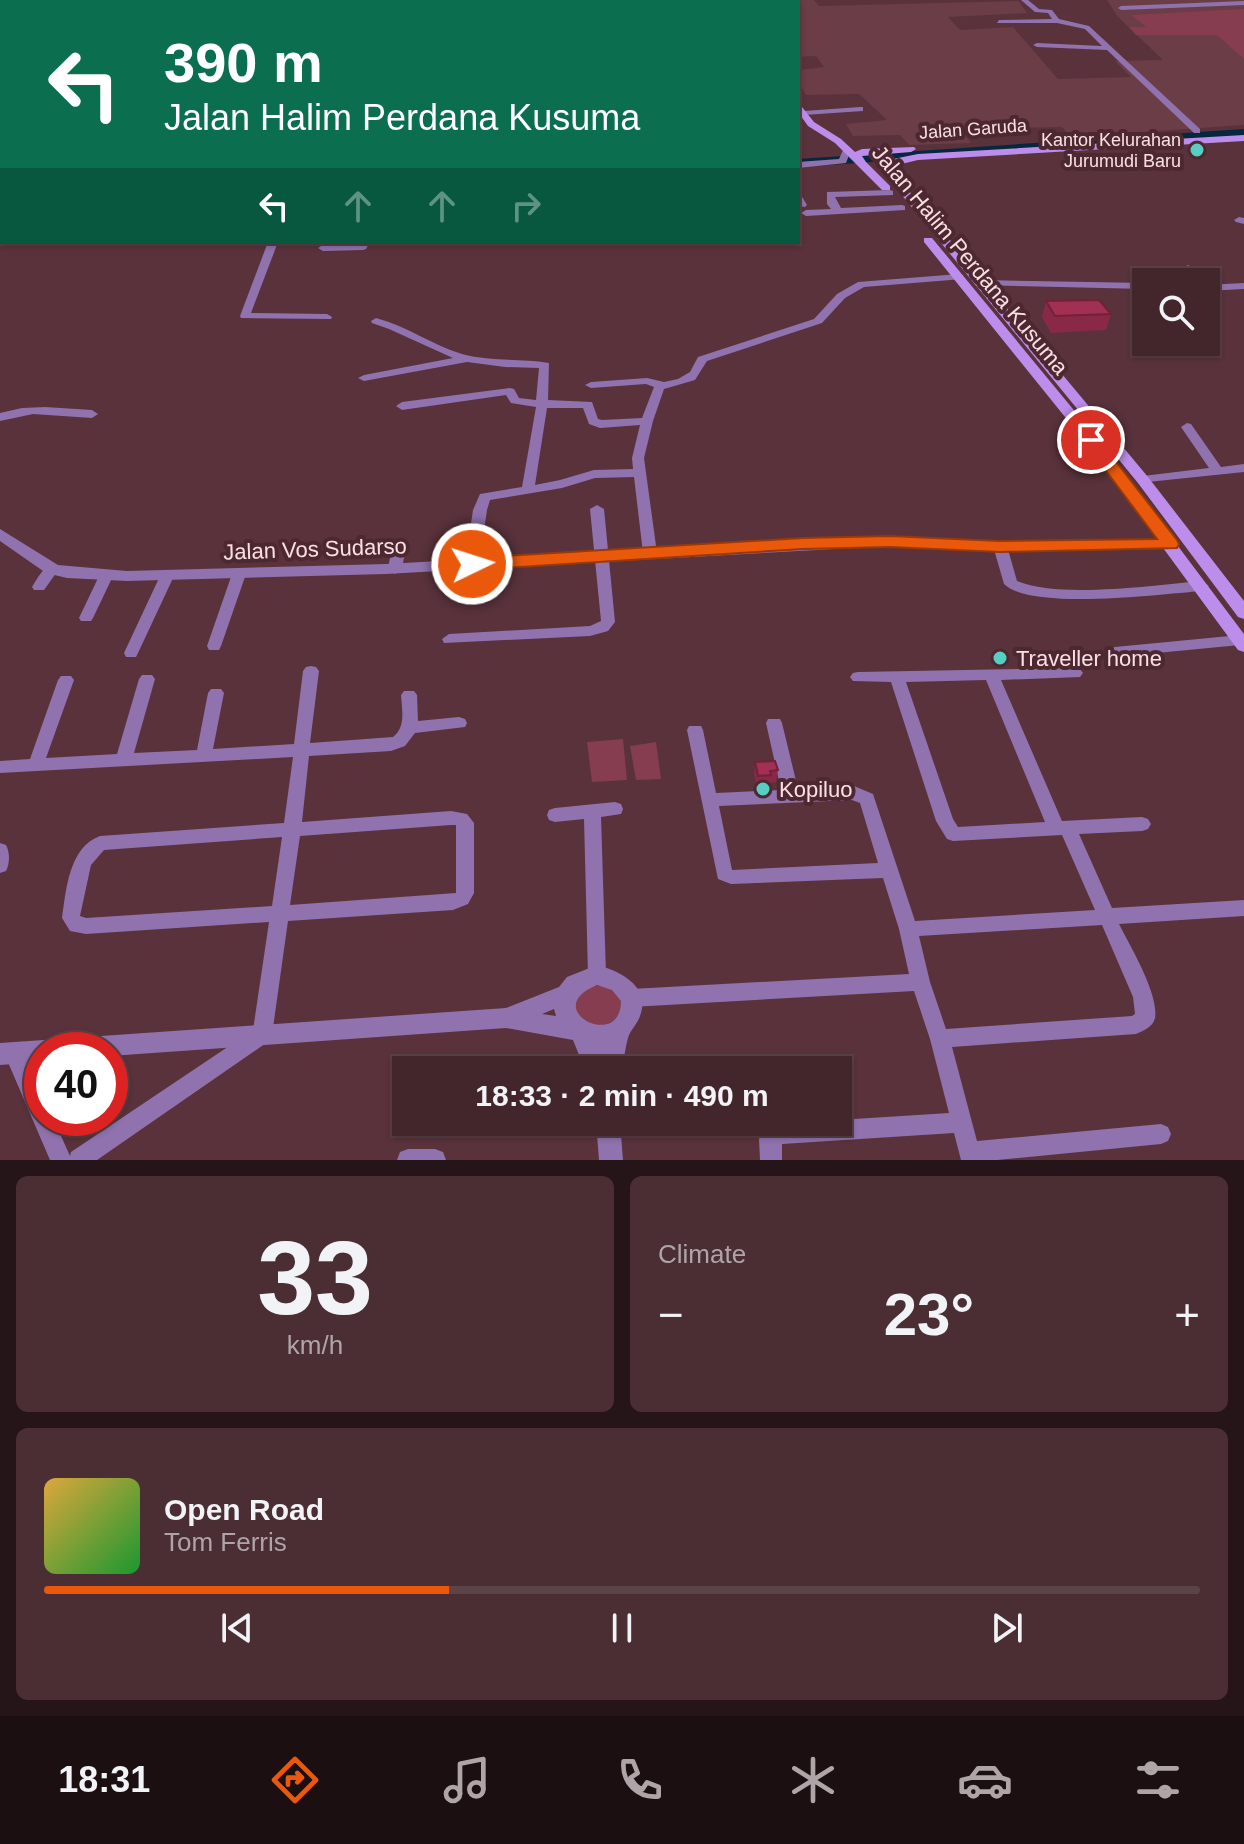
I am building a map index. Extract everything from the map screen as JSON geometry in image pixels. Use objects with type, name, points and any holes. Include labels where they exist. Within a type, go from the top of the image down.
[{"type":"main road","name":"Jalan Halim Perdana Kusuma","points":[[801,109],[811,124],[838,141],[890,193],[1171,544],[1242,643]]},
{"type":"main road","name":"Jalan Garuda","points":[[883,166],[918,157],[1194,135],[1244,128]]},
{"type":"main road","name":"Jalan Garuda","points":[[853,158],[857,153],[875,151],[1194,135],[1244,138]]},
{"type":"main road","points":[[838,141],[875,151]]},
{"type":"main road","name":"Jalan Halim Perdana Kusuma","points":[[883,166],[1143,480],[1244,613]]},
{"type":"main road","points":[[1009,339],[1025,337]]},
{"type":"main road","points":[[1042,381],[1060,379]]},
{"type":"street","points":[[1024,0],[1037,11],[1050,11],[1057,21]]},
{"type":"street","points":[[1233,0],[1215,3],[1129,9],[1121,7],[1215,3],[1244,3]]},
{"type":"street","points":[[999,22],[1057,21],[1070,24],[1071,30],[1092,30],[1194,135]]},
{"type":"street","points":[[1037,45],[1110,48]]},
{"type":"street","points":[[824,101],[829,111]]},
{"type":"street","points":[[801,109],[860,109]]},
{"type":"street","points":[[800,165],[853,158]]},
{"type":"street","points":[[839,212],[831,203],[830,194],[890,193]]},
{"type":"street","points":[[801,205],[831,203]]},
{"type":"street","points":[[801,205],[839,212],[902,208]]},
{"type":"street","points":[[272,244],[245,316],[327,317]]},
{"type":"street","points":[[323,248],[363,247],[364,244]]},
{"type":"street","points":[[650,553],[638,473],[647,421],[659,387],[690,380],[696,376],[702,359],[818,321],[841,296],[862,284],[959,277]]},
{"type":"street","points":[[979,283],[1132,286]]},
{"type":"street","points":[[1220,287],[1244,286]]},
{"type":"street","points":[[376,321],[393,325],[441,350],[468,358],[513,365],[545,365],[528,491]]},
{"type":"street","points":[[364,378],[468,358]]},
{"type":"street","points":[[591,385],[647,381],[664,386]]},
{"type":"street","points":[[402,406],[510,391],[515,401],[588,404],[593,421],[600,424],[647,421]]},
{"type":"street","points":[[0,417],[41,411],[92,414]]},
{"type":"street","points":[[1187,427],[1218,472]]},
{"type":"street","points":[[1143,480],[1244,468]]},
{"type":"street","points":[[472,564],[480,510],[485,497],[528,491],[594,474],[638,473]]},
{"type":"street","points":[[449,639],[590,631],[603,627],[608,622],[597,509]]},
{"type":"street","name":"Jalan Vos Sudarso","points":[[0,534],[52,569],[106,576],[395,569],[890,541],[1000,546],[1171,544]]},
{"type":"street","points":[[395,569],[399,546]]},
{"type":"street","points":[[1000,546],[1011,584],[1026,591],[1120,592],[1202,586]]},
{"type":"street","points":[[39,587],[52,569]]},
{"type":"street","points":[[214,646],[239,574]]},
{"type":"street","points":[[86,618],[106,576]]},
{"type":"street","points":[[131,653],[167,576]]},
{"type":"street","points":[[1115,652],[1242,643]]},
{"type":"street","points":[[79,1160],[262,1035],[311,671]]},
{"type":"street","points":[[858,677],[1075,673]]},
{"type":"street","points":[[940,1039],[1136,1025],[1145,1018],[1146,1007],[991,674]]},
{"type":"street","points":[[897,677],[945,821],[953,834],[1142,824]]},
{"type":"street","points":[[124,759],[147,679]]},
{"type":"street","points":[[36,764],[66,680]]},
{"type":"street","points":[[204,755],[216,693]]},
{"type":"street","points":[[0,767],[391,745],[403,740],[411,727],[409,695]]},
{"type":"street","points":[[411,727],[459,723]]},
{"type":"street","points":[[774,723],[791,796]]},
{"type":"street","points":[[695,730],[722,869],[731,877],[889,870]]},
{"type":"street","points":[[709,800],[854,793],[862,795],[870,805],[908,929],[920,982],[940,1039],[971,1156],[1161,1134]]},
{"type":"street","points":[[555,815],[615,809]]},
{"type":"street","points":[[592,811],[597,975]]},
{"type":"street","points":[[461,819],[465,823],[465,893],[462,899],[279,912],[86,926],[76,925],[71,918],[83,866],[88,851],[94,845],[461,819]]},
{"type":"street","points":[[0,850],[0,866]]},
{"type":"street","points":[[908,929],[1244,908]]},
{"type":"street","points":[[128,1045],[506,1018],[595,1036],[618,1030],[627,1021],[631,998],[619,981],[597,975],[585,978],[566,994],[506,1018]]},
{"type":"street","points":[[631,998],[920,982]]},
{"type":"street","points":[[566,994],[567,1019],[579,1032],[590,1056]]},
{"type":"street","points":[[613,1056],[618,1030]]},
{"type":"street","points":[[7,1053],[61,1160]]},
{"type":"street","points":[[771,1160],[770,1139],[780,1134],[962,1122]]},
{"type":"street","points":[[609,1136],[611,1160]]},
{"type":"street","points":[[408,1160],[435,1160]]},
{"type":"shaded area","points":[[800,0],[814,0],[819,6],[1019,1],[1027,13],[948,17],[960,30],[1013,27],[1058,79],[1131,77],[1115,61],[1163,60],[1117,16],[1107,0],[1244,0],[1244,125],[1071,137],[1062,127],[960,129],[971,143],[909,145],[900,135],[853,136],[846,124],[887,120],[859,94],[806,95],[800,85],[800,70],[824,67],[816,56],[800,57]]},
{"type":"shaded area","points":[[1244,9],[1244,59],[1217,35],[1136,35],[1129,27],[1146,27],[1131,15]]},
{"type":"shaded area","points":[[623,739],[627,780],[592,782],[587,742]]},
{"type":"shaded area","points":[[656,742],[661,779],[636,780],[630,746]]},
{"type":"shaded area","points":[[576,987],[612,987],[623,999],[620,1016],[597,1026],[574,1014]]},
{"type":"building","points":[[1099,300],[1111,314],[1055,316],[1046,301]]},
{"type":"building","points":[[775,761],[778,770],[770,771],[771,775],[758,776],[755,762]]},
{"type":"waterway","points":[[800,163],[1244,133]]},
{"type":"place","name":"Kantor Kelurahan Jurumudi Baru","points":[[1197,150]]},
{"type":"place","name":"Traveller home","points":[[1000,658]]},
{"type":"place","name":"Kopiluo","points":[[763,789]]},
{"type":"route","points":[[472,564],[719,548],[890,541],[1000,546],[1171,544],[1091,440]]}]
